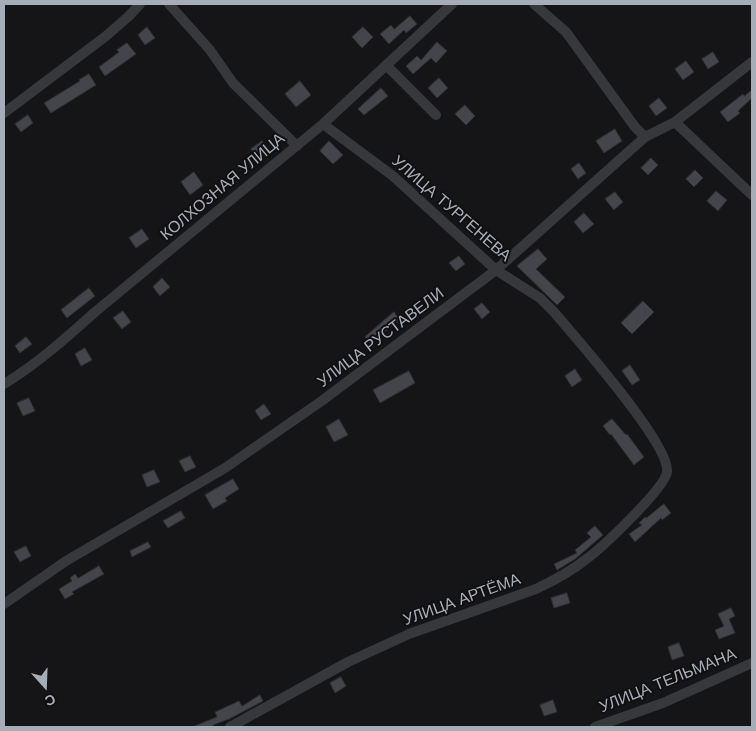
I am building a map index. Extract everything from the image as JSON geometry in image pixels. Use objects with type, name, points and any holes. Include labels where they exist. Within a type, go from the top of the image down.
[{"type":"street","points":[[4,113],[106,36],[140,4]]},
{"type":"street","points":[[169,4],[210,50],[233,83],[297,146]]},
{"type":"street","name":"КОЛХОЗНАЯ УЛИЦА","points":[[4,384],[63,341],[95,312],[323,124],[452,4]]},
{"type":"street","points":[[534,4],[566,32],[635,127],[646,137]]},
{"type":"street","name":"УЛИЦА РУСТАВЕЛИ","points":[[4,604],[66,561],[225,468],[323,400],[496,270],[646,137],[676,122],[752,62]]},
{"type":"street","points":[[386,65],[436,115]]},
{"type":"street","points":[[676,122],[752,195]]},
{"type":"street","name":"УЛИЦА ТУРГЕНЕВА","points":[[323,124],[393,176],[496,270],[540,298],[554,312],[634,409],[655,441],[665,461]]},
{"type":"street","name":"УЛИЦА АРТЁМА","points":[[230,727],[348,662],[408,634],[536,589],[555,580],[586,560],[656,492],[664,482],[667,471],[665,461]]},
{"type":"street","name":"УЛИЦА ТЕЛЬМАНА","points":[[595,727],[663,703],[752,663]]},
{"type":"building","points":[[410,16],[417,24],[406,33],[404,30],[389,44],[380,34],[391,25],[394,29]]},
{"type":"building","points":[[147,27],[155,38],[145,45],[138,35]]},
{"type":"building","points":[[363,27],[373,37],[362,48],[352,37]]},
{"type":"building","points":[[437,42],[447,51],[436,63],[431,58],[413,74],[406,66],[417,56],[421,60]]},
{"type":"building","points":[[127,43],[136,54],[105,76],[99,67],[119,52],[117,50]]},
{"type":"building","points":[[713,52],[719,62],[708,69],[702,59]]},
{"type":"building","points":[[686,61],[694,72],[683,80],[675,69]]},
{"type":"building","points":[[89,74],[96,85],[51,113],[44,103]]},
{"type":"building","points":[[439,78],[448,88],[437,98],[428,88]]},
{"type":"building","points":[[300,81],[311,95],[296,107],[285,94]]},
{"type":"building","points":[[381,88],[388,96],[364,115],[358,109]]},
{"type":"building","points":[[752,90],[752,98],[738,111],[740,113],[728,122],[720,112],[743,94],[744,96]]},
{"type":"building","points":[[659,98],[667,108],[656,116],[649,106]]},
{"type":"building","points":[[465,105],[475,116],[466,125],[455,114]]},
{"type":"building","points":[[28,115],[33,123],[21,132],[15,124]]},
{"type":"building","points":[[615,129],[622,141],[604,153],[596,141]]},
{"type":"building","points":[[262,141],[269,151],[258,159],[251,149]]},
{"type":"building","points":[[329,141],[343,155],[333,164],[320,151]]},
{"type":"building","points":[[651,158],[658,165],[648,175],[641,168]]},
{"type":"building","points":[[579,163],[586,173],[578,179],[571,169]]},
{"type":"building","points":[[695,170],[703,178],[694,187],[686,179]]},
{"type":"building","points":[[194,172],[203,185],[190,195],[181,182]]},
{"type":"building","points":[[716,191],[727,200],[718,211],[707,201]]},
{"type":"building","points":[[615,192],[623,202],[614,210],[605,199]]},
{"type":"building","points":[[584,213],[594,224],[583,233],[574,222]]},
{"type":"building","points":[[142,229],[149,239],[136,248],[129,238]]},
{"type":"building","points":[[538,249],[547,259],[536,269],[565,297],[557,305],[517,266]]},
{"type":"building","points":[[459,256],[465,264],[456,271],[449,263]]},
{"type":"building","points":[[162,278],[170,287],[160,296],[153,287]]},
{"type":"building","points":[[89,288],[95,296],[67,318],[61,310]]},
{"type":"building","points":[[643,301],[654,312],[632,334],[621,323]]},
{"type":"building","points":[[482,303],[490,312],[482,319],[474,309]]},
{"type":"building","points":[[123,311],[131,322],[122,329],[113,318]]},
{"type":"building","points":[[394,312],[400,320],[370,343],[365,337]]},
{"type":"building","points":[[26,337],[32,344],[20,353],[15,346]]},
{"type":"building","points":[[85,348],[92,360],[81,366],[75,354]]},
{"type":"building","points":[[630,365],[640,380],[632,385],[622,371]]},
{"type":"building","points":[[575,369],[582,380],[572,387],[565,376]]},
{"type":"building","points":[[409,371],[415,383],[380,403],[373,390]]},
{"type":"building","points":[[29,398],[35,411],[23,416],[17,403]]},
{"type":"building","points":[[264,404],[271,414],[261,420],[255,411]]},
{"type":"building","points":[[339,419],[348,435],[334,442],[326,427]]},
{"type":"building","points":[[612,419],[627,434],[644,457],[634,465],[603,426]]},
{"type":"building","points":[[190,456],[196,467],[185,472],[179,461]]},
{"type":"building","points":[[154,470],[160,482],[147,487],[142,475]]},
{"type":"building","points":[[233,479],[239,489],[225,498],[227,501],[213,509],[205,495]]},
{"type":"building","points":[[664,504],[671,513],[662,520],[661,518],[635,542],[629,534],[642,525],[639,523],[645,517]]},
{"type":"building","points":[[181,511],[185,518],[168,528],[163,521]]},
{"type":"building","points":[[595,526],[603,535],[575,559],[557,570],[554,564],[577,553],[575,550],[591,537],[587,533]]},
{"type":"building","points":[[148,542],[151,547],[132,557],[130,551]]},
{"type":"building","points":[[26,546],[31,556],[20,562],[14,552]]},
{"type":"building","points":[[99,566],[104,574],[72,592],[74,594],[65,599],[59,589],[72,581],[70,578],[75,574],[78,578]]},
{"type":"building","points":[[567,593],[570,603],[554,608],[551,598]]},
{"type":"building","points":[[731,608],[735,616],[729,619],[735,633],[719,639],[715,630],[724,626],[718,614]]},
{"type":"building","points":[[679,643],[684,656],[672,660],[668,647]]},
{"type":"building","points":[[341,677],[346,686],[335,693],[330,683]]},
{"type":"building","points":[[260,695],[263,701],[229,719],[213,725],[214,727],[192,727],[217,717],[215,712],[239,701],[242,706]]},
{"type":"building","points":[[553,700],[557,712],[544,716],[540,705]]}]
